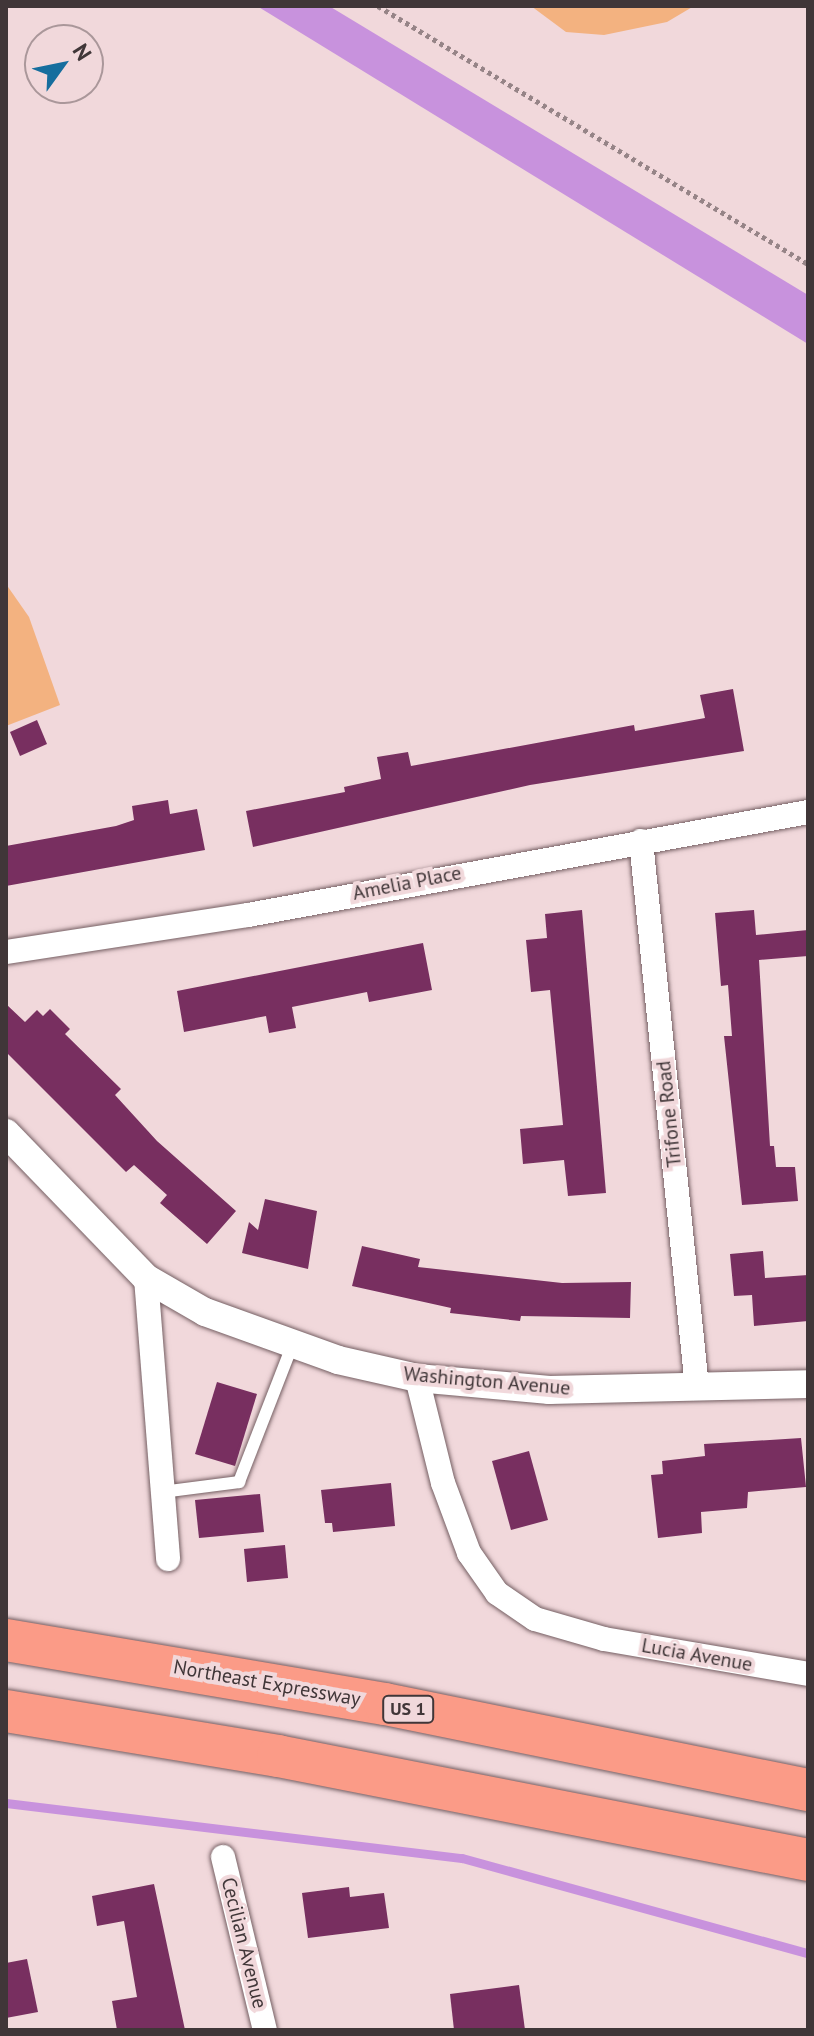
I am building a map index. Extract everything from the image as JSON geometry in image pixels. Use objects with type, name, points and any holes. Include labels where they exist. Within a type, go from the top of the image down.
[{"type":"highway","name":"Northeast Expressway","points":[[6,1640],[371,1701],[808,1790]]},
{"type":"highway","points":[[6,1711],[334,1766],[808,1860]]},
{"type":"street","name":"Amelia Place","points":[[6,952],[248,915],[808,812]]},
{"type":"street","name":"Trifone Road","points":[[641,841],[697,1388]]},
{"type":"street","name":"Washington Avenue","points":[[6,1133],[146,1278],[205,1312],[292,1346],[417,1378],[549,1390],[808,1384]]},
{"type":"street","points":[[146,1278],[168,1559]]},
{"type":"street","name":"Lucia Avenue","points":[[417,1378],[443,1483],[469,1553],[497,1593],[535,1619],[587,1633],[808,1674]]},
{"type":"street","name":"Cecilian Avenue","points":[[223,1857],[265,2030]]},
{"type":"lane","points":[[162,1492],[239,1482],[292,1346]]},
{"type":"path","points":[[378,6],[808,264]]},
{"type":"shaded area","points":[[257,6],[329,6],[808,295],[808,344]]},
{"type":"shaded area","points":[[531,6],[694,6],[667,22],[604,35],[566,32]]},
{"type":"shaded area","points":[[6,584],[29,617],[60,705],[6,726]]},
{"type":"building","points":[[733,689],[744,751],[530,785],[253,847],[246,811],[345,792],[344,787],[381,779],[377,757],[408,752],[411,766],[634,725],[635,731],[705,718],[700,695]]},
{"type":"building","points":[[37,720],[47,744],[20,756],[10,732]]},
{"type":"building","points":[[168,800],[170,814],[197,809],[205,850],[6,886],[6,846],[116,826],[134,820],[132,806]]},
{"type":"building","points":[[582,910],[606,1193],[568,1196],[564,1160],[523,1164],[520,1129],[563,1125],[550,990],[531,992],[526,940],[547,938],[545,914]]},
{"type":"building","points":[[754,910],[756,935],[808,930],[808,956],[759,960],[770,1146],[774,1146],[776,1167],[795,1167],[798,1201],[742,1205],[724,1036],[732,1036],[728,985],[721,986],[715,913]]},
{"type":"building","points":[[423,943],[432,990],[369,1002],[367,992],[292,1007],[296,1028],[269,1033],[266,1016],[184,1032],[177,991]]},
{"type":"building","points":[[6,1004],[25,1022],[37,1010],[43,1016],[50,1009],[70,1029],[65,1034],[121,1089],[115,1095],[157,1141],[236,1211],[207,1244],[160,1203],[167,1195],[134,1165],[126,1172],[6,1052]]},
{"type":"building","points":[[265,1199],[317,1211],[308,1269],[242,1253],[249,1222],[258,1230]]},
{"type":"building","points":[[362,1246],[420,1259],[418,1267],[562,1283],[631,1282],[630,1318],[521,1316],[520,1321],[450,1313],[451,1308],[352,1286]]},
{"type":"building","points":[[763,1251],[765,1278],[808,1275],[808,1321],[754,1326],[752,1295],[734,1296],[730,1254]]},
{"type":"building","points":[[217,1382],[257,1394],[235,1466],[195,1454]]},
{"type":"building","points":[[801,1438],[806,1487],[748,1492],[747,1508],[701,1512],[702,1533],[658,1538],[651,1475],[663,1474],[662,1461],[705,1456],[704,1444]]},
{"type":"building","points":[[529,1451],[548,1520],[511,1530],[492,1461]]},
{"type":"building","points":[[391,1483],[395,1526],[333,1532],[332,1523],[325,1523],[321,1490]]},
{"type":"building","points":[[260,1494],[264,1532],[199,1538],[195,1500]]},
{"type":"building","points":[[285,1545],[288,1578],[247,1582],[244,1549]]},
{"type":"building","points":[[154,1884],[185,2030],[117,2030],[112,2001],[137,1997],[124,1921],[97,1926],[92,1896]]},
{"type":"building","points":[[349,1887],[350,1897],[384,1893],[389,1928],[308,1938],[302,1893]]},
{"type":"building","points":[[27,1959],[38,2012],[6,2018],[6,1963]]},
{"type":"building","points":[[519,1985],[525,2030],[454,2030],[450,1994]]},
{"type":"waterway","points":[[6,1803],[462,1858],[808,1953]]}]
